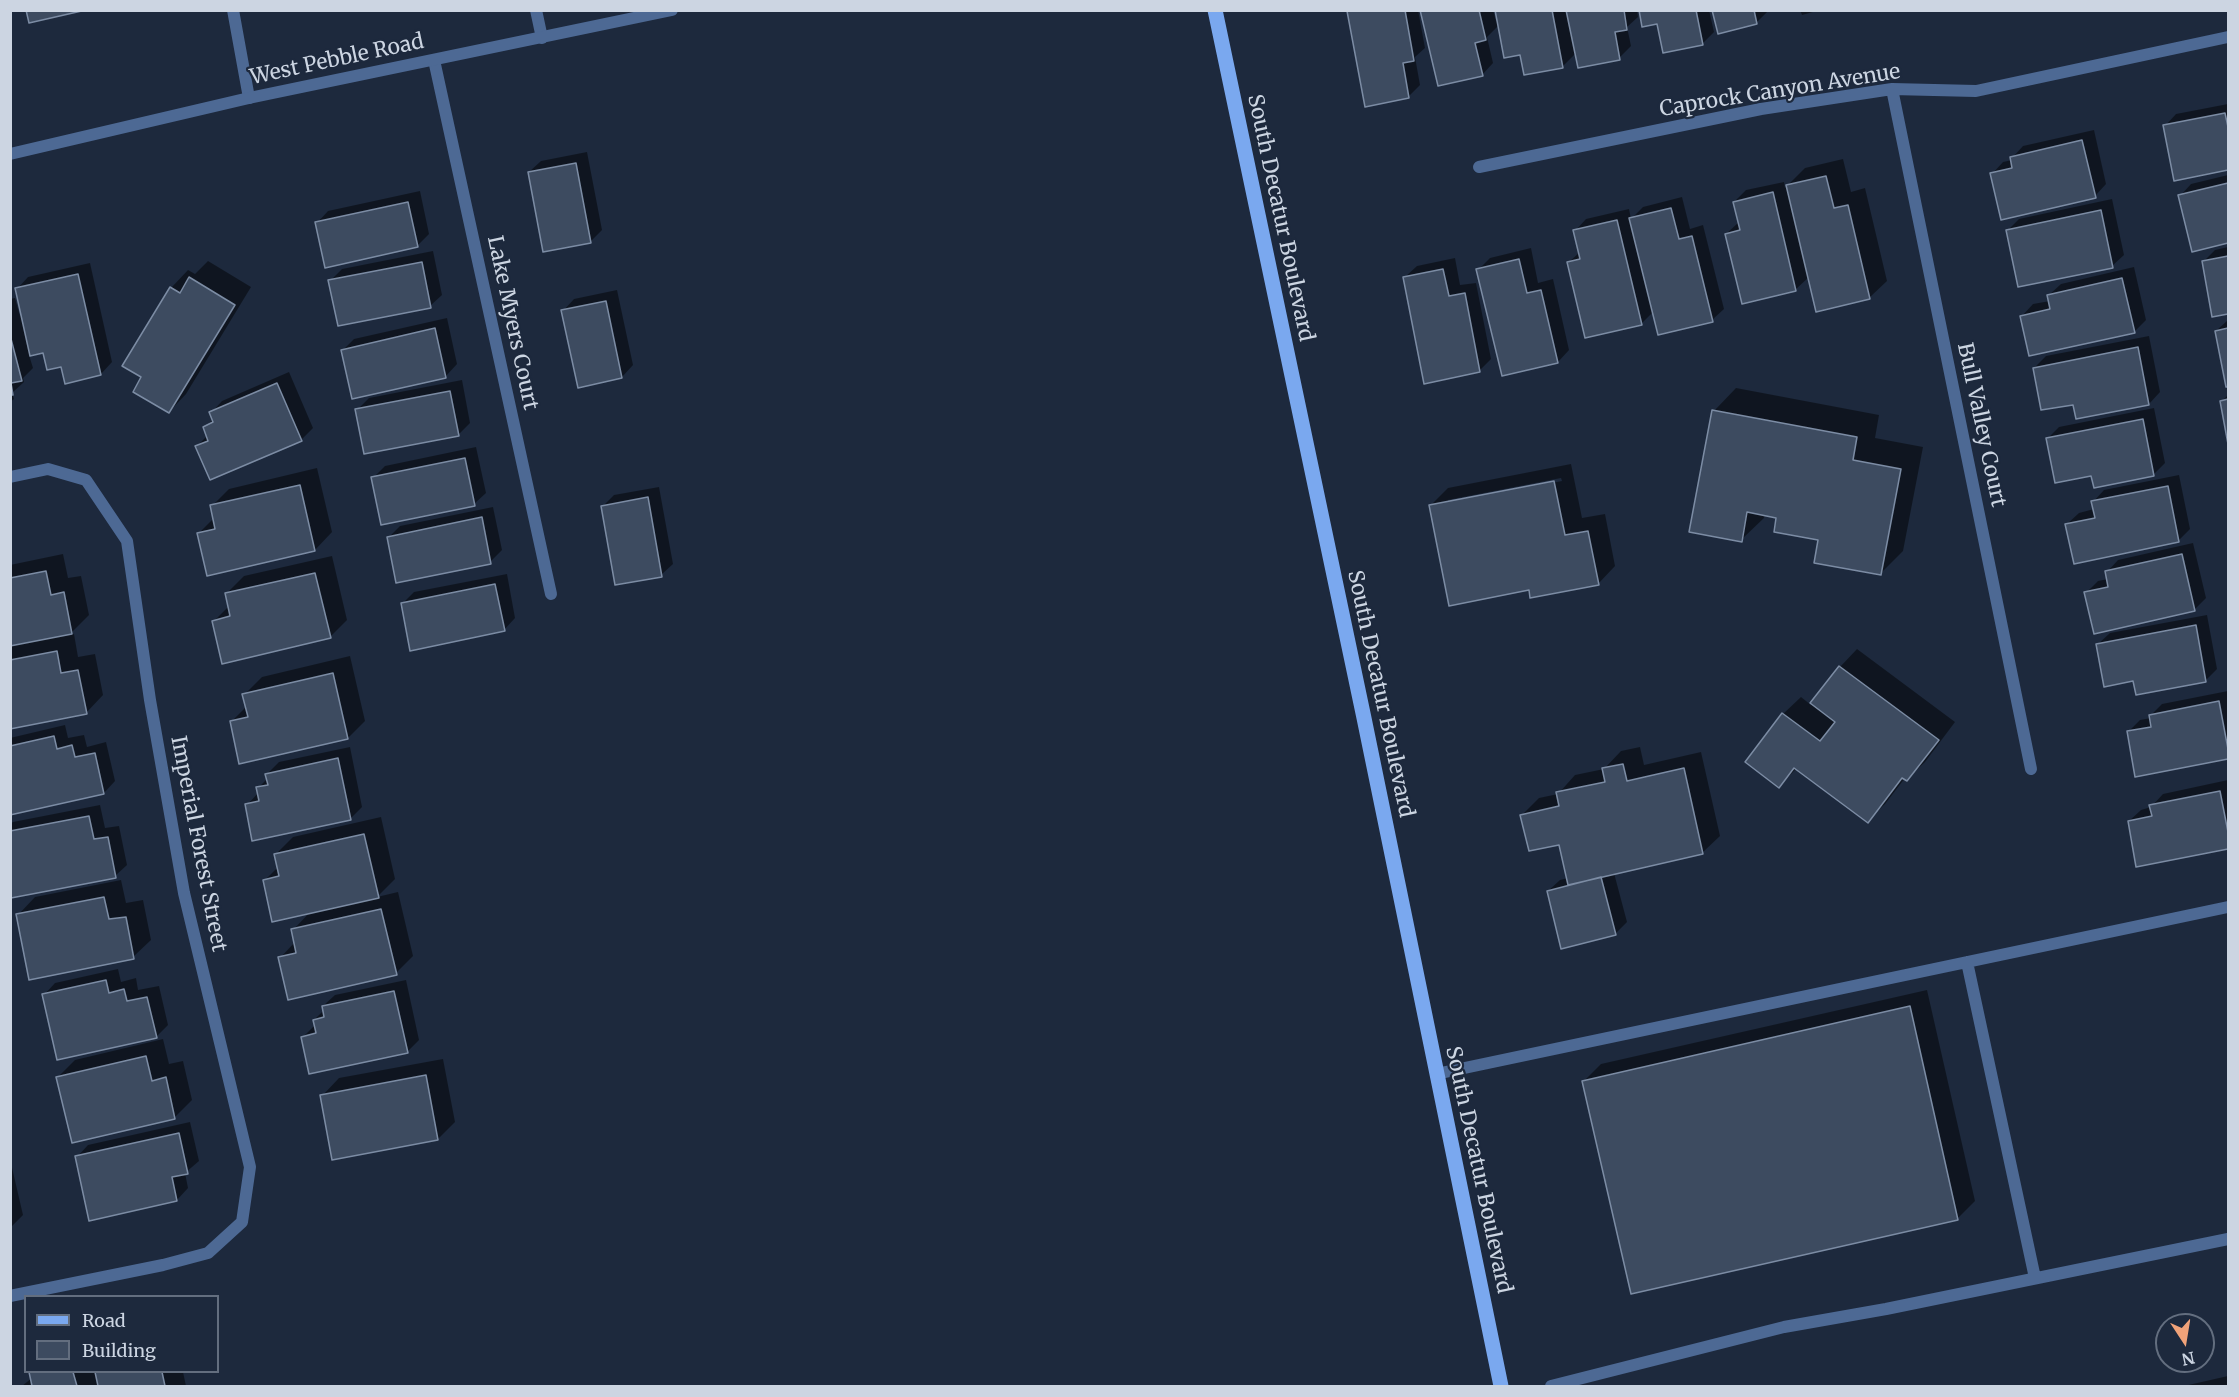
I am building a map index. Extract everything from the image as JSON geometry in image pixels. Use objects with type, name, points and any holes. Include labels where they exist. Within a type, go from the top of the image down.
[{"type":"main road","name":"South Decatur Boulevard","points":[[1215,10],[1501,1386]]},
{"type":"street","points":[[233,10],[249,98]]},
{"type":"street","points":[[536,10],[542,38]]},
{"type":"street","name":"West Pebble Road","points":[[10,154],[249,98],[672,10]]},
{"type":"street","name":"Caprock Canyon Avenue","points":[[1479,167],[1761,109],[1892,89],[1976,91],[2229,37]]},
{"type":"street","name":"Lake Myers Court","points":[[434,60],[551,594]]},
{"type":"street","name":"Bull Valley Court","points":[[1892,89],[2031,769]]},
{"type":"street","name":"Imperial Forest Street","points":[[10,477],[48,469],[86,480],[127,541],[150,700],[184,894],[250,1167],[242,1222],[208,1252],[163,1265],[10,1296]]},
{"type":"street","points":[[1436,1074],[2229,907]]},
{"type":"street","points":[[1967,962],[2035,1278]]},
{"type":"street","points":[[1551,1386],[1784,1327],[1886,1309],[2229,1239]]},
{"type":"building","points":[[26,10],[86,10],[29,23]]},
{"type":"building","points":[[1405,10],[1414,61],[1403,63],[1409,98],[1365,107],[1347,11]]},
{"type":"building","points":[[1420,10],[1479,10],[1486,40],[1475,43],[1483,76],[1438,86]]},
{"type":"building","points":[[1495,10],[1552,10],[1563,68],[1524,75],[1520,55],[1504,58]]},
{"type":"building","points":[[1566,10],[1624,10],[1627,30],[1615,32],[1620,60],[1578,68]]},
{"type":"building","points":[[1639,10],[1696,10],[1703,45],[1663,53],[1657,24],[1642,27]]},
{"type":"building","points":[[1712,10],[1754,10],[1757,24],[1718,34]]},
{"type":"building","points":[[2225,113],[2228,127],[2228,170],[2174,181],[2163,125]]},
{"type":"building","points":[[2082,140],[2096,198],[2001,220],[1990,173],[2012,168],[2010,157]]},
{"type":"building","points":[[576,163],[591,243],[543,252],[528,172]]},
{"type":"building","points":[[1826,176],[1834,208],[1848,205],[1870,299],[1816,312],[1786,185]]},
{"type":"building","points":[[2228,183],[2228,243],[2192,252],[2178,195]]},
{"type":"building","points":[[1773,192],[1796,291],[1742,304],[1725,234],[1740,230],[1733,202]]},
{"type":"building","points":[[408,202],[418,247],[325,268],[315,222]]},
{"type":"building","points":[[1671,208],[1679,239],[1692,236],[1713,322],[1658,335],[1629,218]]},
{"type":"building","points":[[2101,210],[2113,268],[2018,287],[2006,230]]},
{"type":"building","points":[[1617,220],[1642,325],[1585,338],[1567,262],[1580,259],[1573,230]]},
{"type":"building","points":[[2228,256],[2228,314],[2212,317],[2202,261]]},
{"type":"building","points":[[1519,259],[1527,293],[1541,290],[1558,363],[1502,376],[1476,269]]},
{"type":"building","points":[[422,262],[431,308],[338,326],[328,280]]},
{"type":"building","points":[[1443,269],[1449,296],[1465,293],[1480,372],[1424,384],[1403,277]]},
{"type":"building","points":[[78,274],[101,375],[65,384],[61,367],[47,370],[43,353],[30,356],[15,288]]},
{"type":"building","points":[[189,277],[235,305],[169,413],[133,392],[141,377],[122,366],[170,287],[180,293]]},
{"type":"building","points":[[2122,278],[2135,333],[2029,356],[2020,316],[2050,309],[2047,295]]},
{"type":"building","points":[[606,301],[622,378],[578,388],[561,310]]},
{"type":"building","points":[[435,328],[446,378],[352,399],[341,350]]},
{"type":"building","points":[[2228,328],[2228,387],[2226,387],[2215,331]]},
{"type":"building","points":[[10,335],[22,381],[11,383],[13,395],[10,395]]},
{"type":"building","points":[[2138,347],[2149,405],[2076,419],[2073,405],[2041,410],[2033,368]]},
{"type":"building","points":[[277,383],[302,441],[210,480],[195,446],[208,441],[203,427],[213,422],[209,412]]},
{"type":"building","points":[[450,391],[459,436],[364,454],[355,409]]},
{"type":"building","points":[[2228,399],[2228,444],[2220,401]]},
{"type":"building","points":[[1712,410],[1857,437],[1853,460],[1901,469],[1881,575],[1814,563],[1818,540],[1774,532],[1776,518],[1747,512],[1742,542],[1689,532]]},
{"type":"building","points":[[2143,419],[2154,476],[2094,488],[2091,476],[2055,483],[2046,438]]},
{"type":"building","points":[[465,458],[475,506],[381,525],[371,477]]},
{"type":"building","points":[[1554,481],[1565,535],[1588,531],[1599,585],[1530,598],[1529,590],[1449,606],[1429,505]]},
{"type":"building","points":[[300,485],[315,551],[207,576],[197,533],[215,529],[210,505]]},
{"type":"building","points":[[2168,486],[2179,542],[2074,564],[2065,524],[2095,518],[2091,501]]},
{"type":"building","points":[[648,497],[662,577],[615,585],[601,506]]},
{"type":"building","points":[[482,517],[491,564],[396,583],[387,537]]},
{"type":"building","points":[[2182,554],[2195,611],[2094,634],[2084,592],[2108,587],[2105,571]]},
{"type":"building","points":[[46,571],[51,595],[64,592],[72,634],[10,646],[10,578]]},
{"type":"building","points":[[315,573],[331,638],[222,664],[212,621],[230,616],[225,593]]},
{"type":"building","points":[[495,584],[505,631],[410,651],[401,603]]},
{"type":"building","points":[[2196,625],[2206,682],[2136,695],[2133,681],[2104,687],[2096,644]]},
{"type":"building","points":[[57,651],[61,673],[78,670],[87,714],[10,729],[10,660]]},
{"type":"building","points":[[1839,666],[1939,740],[1907,781],[1902,778],[1868,823],[1794,768],[1779,788],[1745,762],[1782,713],[1820,741],[1835,722],[1810,703]]},
{"type":"building","points":[[333,673],[348,739],[239,764],[230,721],[248,717],[242,694]]},
{"type":"building","points":[[2219,701],[2228,759],[2135,777],[2127,731],[2151,727],[2149,715]]},
{"type":"building","points":[[54,736],[57,749],[72,745],[75,757],[95,753],[104,794],[10,815],[10,746]]},
{"type":"building","points":[[338,758],[351,820],[252,841],[245,804],[259,801],[256,787],[268,785],[265,774]]},
{"type":"building","points":[[1623,764],[1627,781],[1684,768],[1703,854],[1568,885],[1559,845],[1529,851],[1520,815],[1559,806],[1556,792],[1605,782],[1602,768]]},
{"type":"building","points":[[2220,791],[2228,832],[2228,849],[2136,867],[2128,821],[2152,816],[2149,805]]},
{"type":"building","points":[[89,816],[94,839],[108,837],[116,878],[11,898],[10,831]]},
{"type":"building","points":[[364,834],[379,898],[272,922],[263,880],[279,876],[274,854]]},
{"type":"building","points":[[1601,877],[1616,935],[1561,949],[1547,891]]},
{"type":"building","points":[[104,897],[109,919],[126,917],[134,959],[29,980],[16,914]]},
{"type":"building","points":[[381,909],[397,975],[288,1000],[278,957],[296,953],[291,929]]},
{"type":"building","points":[[106,980],[109,993],[124,989],[127,1001],[147,997],[157,1038],[57,1060],[42,994]]},
{"type":"building","points":[[394,991],[408,1053],[309,1074],[301,1037],[316,1033],[313,1020],[324,1017],[322,1006]]},
{"type":"building","points":[[1910,1006],[1958,1220],[1631,1294],[1582,1081]]},
{"type":"building","points":[[146,1056],[152,1081],[166,1077],[175,1119],[72,1143],[56,1077]]},
{"type":"building","points":[[426,1075],[438,1140],[332,1160],[320,1095]]},
{"type":"building","points":[[179,1133],[188,1174],[172,1177],[177,1201],[89,1221],[75,1156]]},
{"type":"building","points":[[29,1373],[73,1373],[77,1386],[32,1386]]},
{"type":"building","points":[[95,1373],[162,1373],[165,1386],[98,1386]]}]
